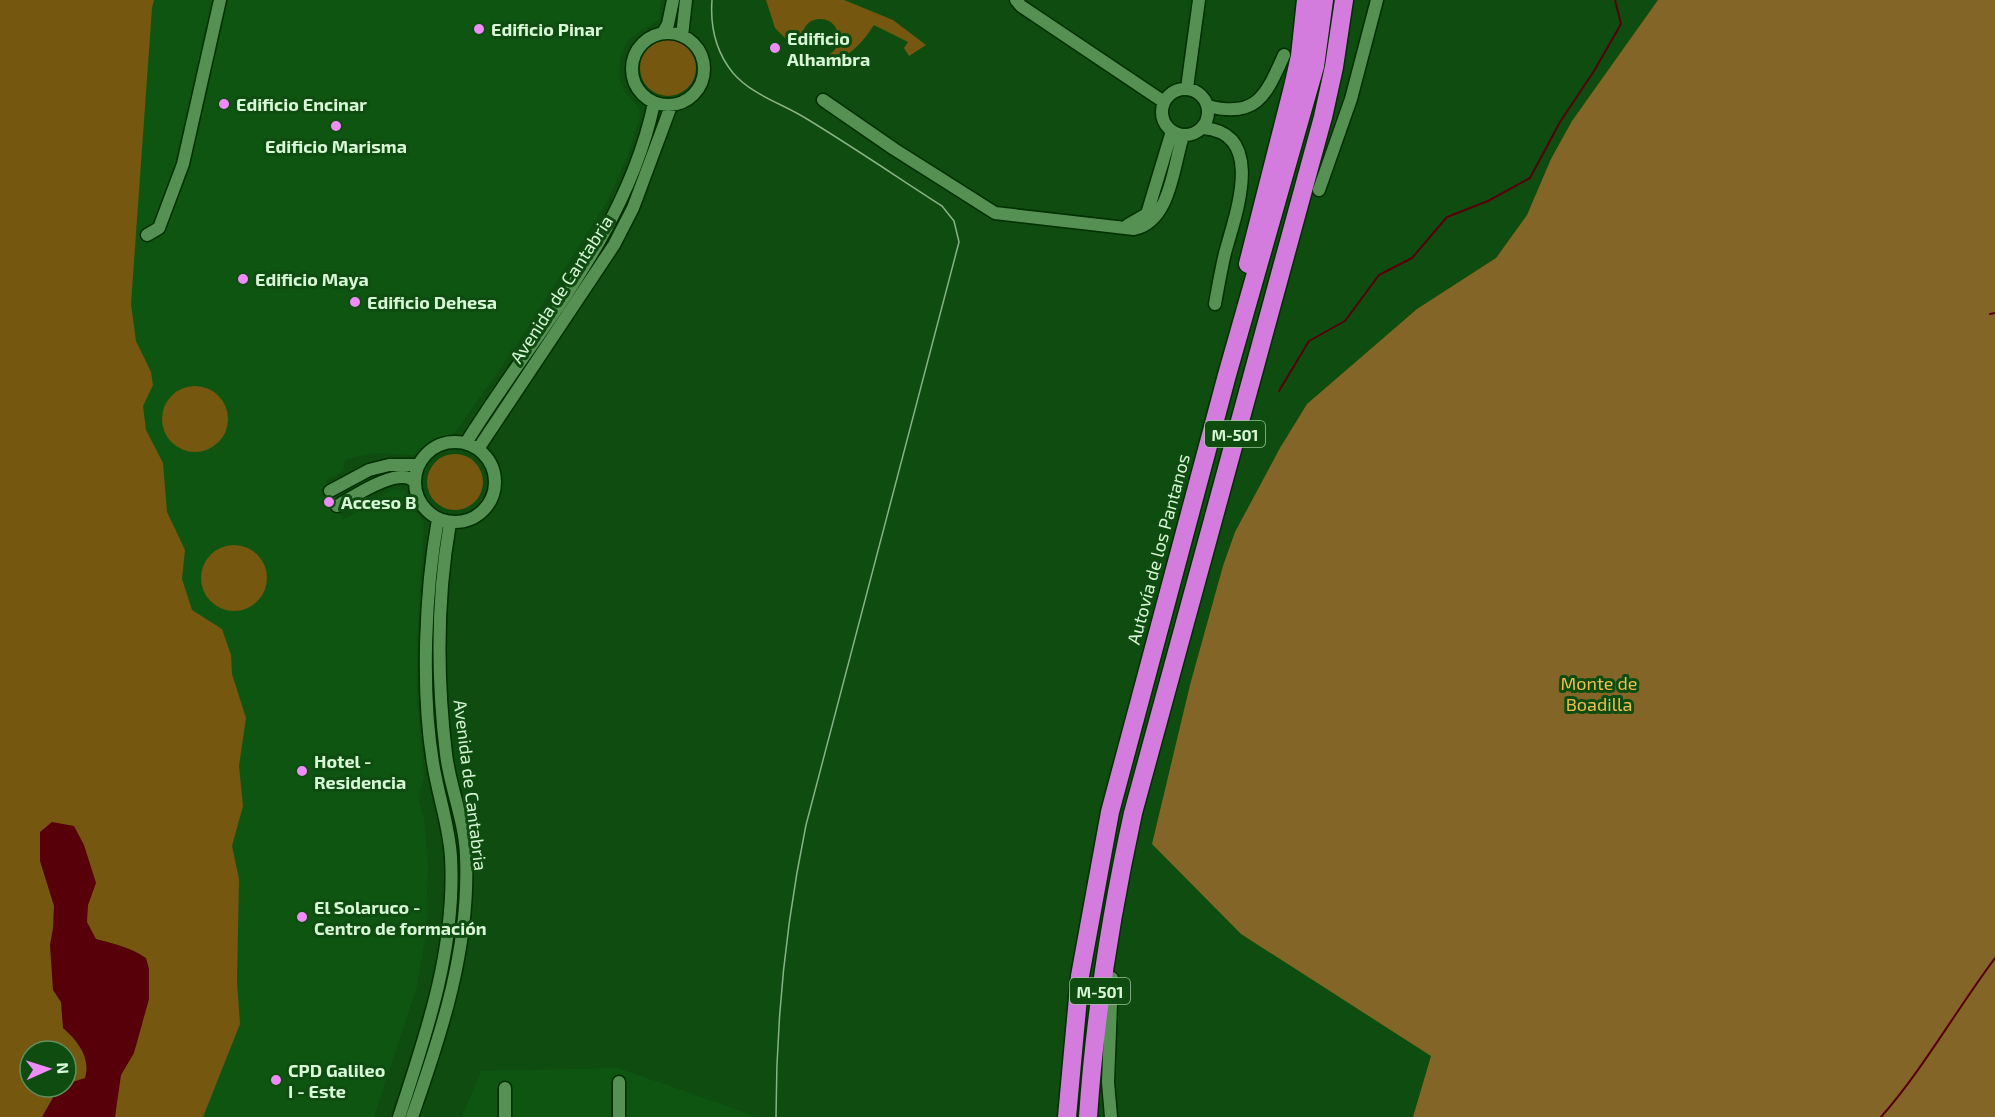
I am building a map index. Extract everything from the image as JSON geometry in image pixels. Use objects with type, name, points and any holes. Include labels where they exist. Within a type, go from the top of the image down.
[{"type":"highway","points":[[1227,375],[1227,357],[1248,264],[1300,56],[1306,0]]},
{"type":"highway","name":"Autovía de los Pantanos","points":[[1067,1117],[1080,976],[1110,812],[1227,375],[1314,66],[1324,0]]},
{"type":"highway","name":"M-501","points":[[1088,1117],[1101,977],[1133,813],[1323,117],[1335,67],[1344,0]]},
{"type":"highway","points":[[1099,1117],[1122,885],[1121,867]]},
{"type":"street","points":[[147,235],[159,228],[183,165],[220,0]]},
{"type":"street","points":[[663,33],[668,24],[673,0]]},
{"type":"street","points":[[682,36],[686,0]]},
{"type":"street","points":[[1016,0],[1021,6],[1164,102]]},
{"type":"street","points":[[1187,88],[1199,0]]},
{"type":"street","points":[[1319,190],[1351,99],[1377,0]]},
{"type":"street","points":[[663,33],[682,36],[694,44],[701,54],[703,77],[698,89],[688,99],[671,106],[654,103],[639,92],[632,77],[633,58],[642,43],[663,33]]},
{"type":"street","points":[[1208,106],[1225,110],[1240,109],[1255,104],[1268,91],[1284,55]]},
{"type":"street","points":[[1187,88],[1202,95],[1208,106],[1208,117],[1203,128],[1194,134],[1177,134],[1162,116],[1164,102],[1176,90],[1187,88]]},
{"type":"street","points":[[823,100],[894,149],[995,213],[1124,227],[1138,222],[1146,214],[1177,134]]},
{"type":"street","name":"Avenida de Cantabria","points":[[466,443],[600,240],[638,162],[654,103]]},
{"type":"street","name":"Avenida de Cantabria","points":[[478,449],[614,245],[633,208],[671,106]]},
{"type":"street","points":[[1203,128],[1216,129],[1226,135],[1234,144],[1242,163],[1242,188],[1215,304]]},
{"type":"street","points":[[453,442],[466,443],[478,449],[489,460],[495,476],[494,491],[489,504],[480,514],[468,521],[444,521],[421,504],[414,481],[418,465],[426,453],[439,445],[453,442]]},
{"type":"street","points":[[330,491],[369,470],[388,465],[418,465]]},
{"type":"street","points":[[337,506],[386,480],[405,476],[414,481]]},
{"type":"street","name":"Avenida de Cantabria","points":[[399,1117],[441,979],[451,901],[448,829],[433,763],[427,646],[433,547],[444,521]]},
{"type":"street","name":"Avenida de Cantabria","points":[[412,1117],[456,979],[464,909],[466,855],[446,756],[442,709],[440,642],[446,548],[444,521]]},
{"type":"street","points":[[1111,1117],[1108,1082],[1112,978]]},
{"type":"street","points":[[619,1082],[619,1117]]},
{"type":"street","points":[[505,1088],[505,1117]]},
{"type":"shaded area","points":[[0,0],[661,0],[659,19],[629,39],[620,58],[619,77],[624,91],[639,108],[640,116],[628,155],[608,200],[516,346],[454,434],[433,439],[415,455],[375,453],[345,459],[343,472],[326,480],[343,520],[392,489],[406,491],[410,505],[424,522],[417,643],[417,698],[424,777],[418,798],[424,819],[428,863],[426,934],[417,986],[374,1117],[0,1117]]},
{"type":"shaded area","points":[[0,0],[154,0],[131,304],[136,341],[151,372],[153,385],[143,406],[146,430],[163,463],[167,512],[185,550],[182,579],[192,610],[222,629],[231,655],[232,674],[246,718],[239,766],[243,806],[232,846],[239,879],[237,982],[240,1024],[203,1117],[0,1117]]},
{"type":"shaded area","points":[[766,0],[844,0],[893,20],[926,45],[909,56],[904,48],[908,42],[874,25],[855,48],[839,59],[820,62],[809,60],[811,55],[823,56],[832,53],[837,46],[837,30],[832,23],[825,19],[811,21],[805,27],[802,39],[792,36],[789,42],[775,28]]},
{"type":"shaded area","points":[[663,40],[673,40],[688,48],[694,57],[696,68],[694,79],[688,88],[673,96],[663,96],[652,91],[645,84],[640,73],[640,63],[645,52],[652,45]]},
{"type":"shaded area","points":[[195,386],[208,389],[218,396],[225,406],[228,419],[225,432],[218,442],[208,449],[195,452],[182,449],[172,442],[165,432],[162,419],[165,406],[172,396],[182,389]]},
{"type":"shaded area","points":[[450,454],[460,454],[475,462],[481,471],[483,482],[481,493],[475,502],[460,510],[450,510],[439,505],[432,498],[427,487],[427,477],[432,466],[439,459]]},
{"type":"shaded area","points":[[234,545],[247,547],[257,555],[265,565],[267,578],[265,591],[257,601],[247,609],[234,611],[221,609],[211,601],[203,591],[201,578],[203,565],[211,555],[221,547]]},
{"type":"shaded area","points":[[52,822],[74,826],[84,845],[96,883],[88,905],[87,922],[96,939],[140,954],[146,958],[149,969],[149,999],[134,1053],[121,1075],[115,1117],[42,1117],[52,1099],[78,1099],[78,1080],[85,1078],[86,1064],[78,1039],[75,1039],[63,1028],[61,1002],[53,990],[50,945],[54,906],[40,861],[40,832]]},
{"type":"shaded area","points":[[618,1068],[758,1117],[462,1117],[481,1071]]},
{"type":"green space","name":"Monte de Boadilla","points":[[1658,0],[1995,0],[1995,1117],[1413,1117],[1431,1056],[1241,934],[1152,844],[1190,685],[1223,566],[1235,532],[1280,448],[1307,404],[1417,309],[1496,258],[1527,215],[1551,159],[1572,121]]},
{"type":"waterway","points":[[1279,391],[1309,341],[1345,321],[1379,275],[1412,258],[1447,217],[1488,201],[1530,178],[1560,122],[1594,71],[1621,24],[1615,0]]},
{"type":"waterway","points":[[1990,314],[1995,313]]},
{"type":"waterway","points":[[1881,1117],[1926,1059],[1995,958]]},
{"type":"tram line","points":[[712,0],[713,29],[718,48],[727,65],[741,81],[749,88],[797,113],[942,206],[954,221],[959,242],[806,825],[793,898],[780,1007],[776,1117]]},
{"type":"place","name":"Edificio Pinar","points":[[479,29]]},
{"type":"place","name":"Edificio Alhambra","points":[[775,48]]},
{"type":"place","name":"Edificio Encinar","points":[[224,104]]},
{"type":"place","name":"Edificio Marisma","points":[[336,126]]},
{"type":"place","name":"Edificio Maya","points":[[243,279]]},
{"type":"place","name":"Edificio Dehesa","points":[[355,302]]},
{"type":"place","name":"Acceso B","points":[[329,502]]},
{"type":"place","name":"Hotel - Residencia","points":[[302,771]]},
{"type":"place","name":"El Solaruco - Centro de formación","points":[[302,917]]},
{"type":"place","name":"CPD Galileo I - Este","points":[[276,1080]]}]
